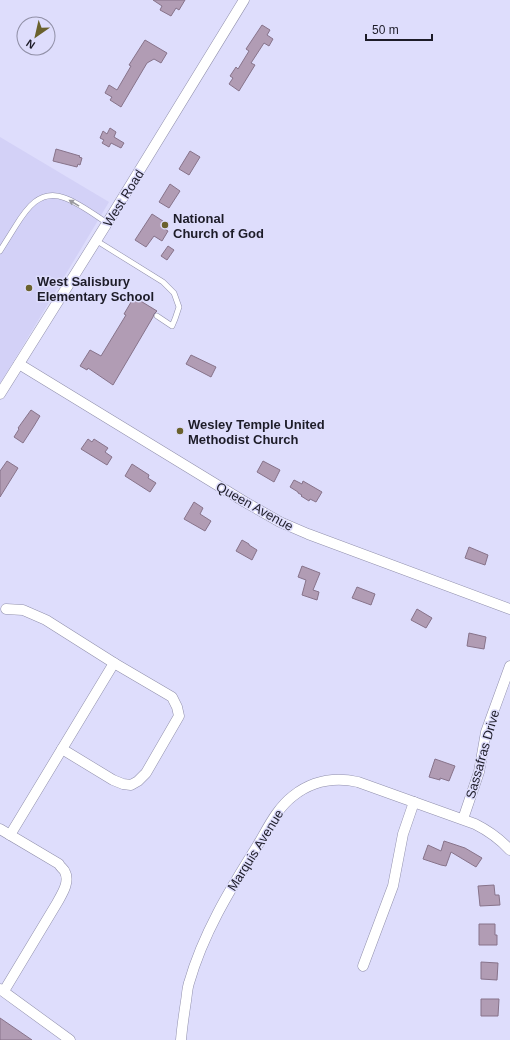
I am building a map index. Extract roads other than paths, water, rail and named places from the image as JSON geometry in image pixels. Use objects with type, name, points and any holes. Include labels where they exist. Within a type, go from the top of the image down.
[{"type":"street","name":"West Road","points":[[0,394],[97,240],[244,0]]},
{"type":"street","name":"Queen Avenue","points":[[19,364],[280,522],[308,534],[510,609]]},
{"type":"street","points":[[6,609],[23,610],[46,620],[114,663],[172,697],[177,707],[179,716],[146,773],[138,781],[131,785],[113,780],[62,749]]},
{"type":"street","points":[[10,835],[114,663]]},
{"type":"street","name":"Sassafras Drive","points":[[463,819],[479,772],[486,732],[510,666]]},
{"type":"street","name":"Marquis Avenue","points":[[180,1040],[189,984],[205,937],[228,893],[274,818],[286,802],[310,786],[319,782],[339,780],[349,780],[368,784],[463,819],[488,830],[510,850]]},
{"type":"street","points":[[363,966],[392,886],[403,834],[414,802]]},
{"type":"street","points":[[0,829],[58,864],[65,872],[67,880],[57,903],[2,990],[70,1040]]},
{"type":"lane","points":[[0,251],[25,211],[32,203],[49,195],[57,195],[67,198],[107,223]]},
{"type":"lane","points":[[97,240],[163,282],[174,292],[179,307],[172,326],[157,316]]},
{"type":"place","name":"National Church of God","points":[[165,225]]},
{"type":"place","name":"West Salisbury Elementary School","points":[[29,288]]},
{"type":"place","name":"Wesley Temple United Methodist Church","points":[[180,431]]}]
